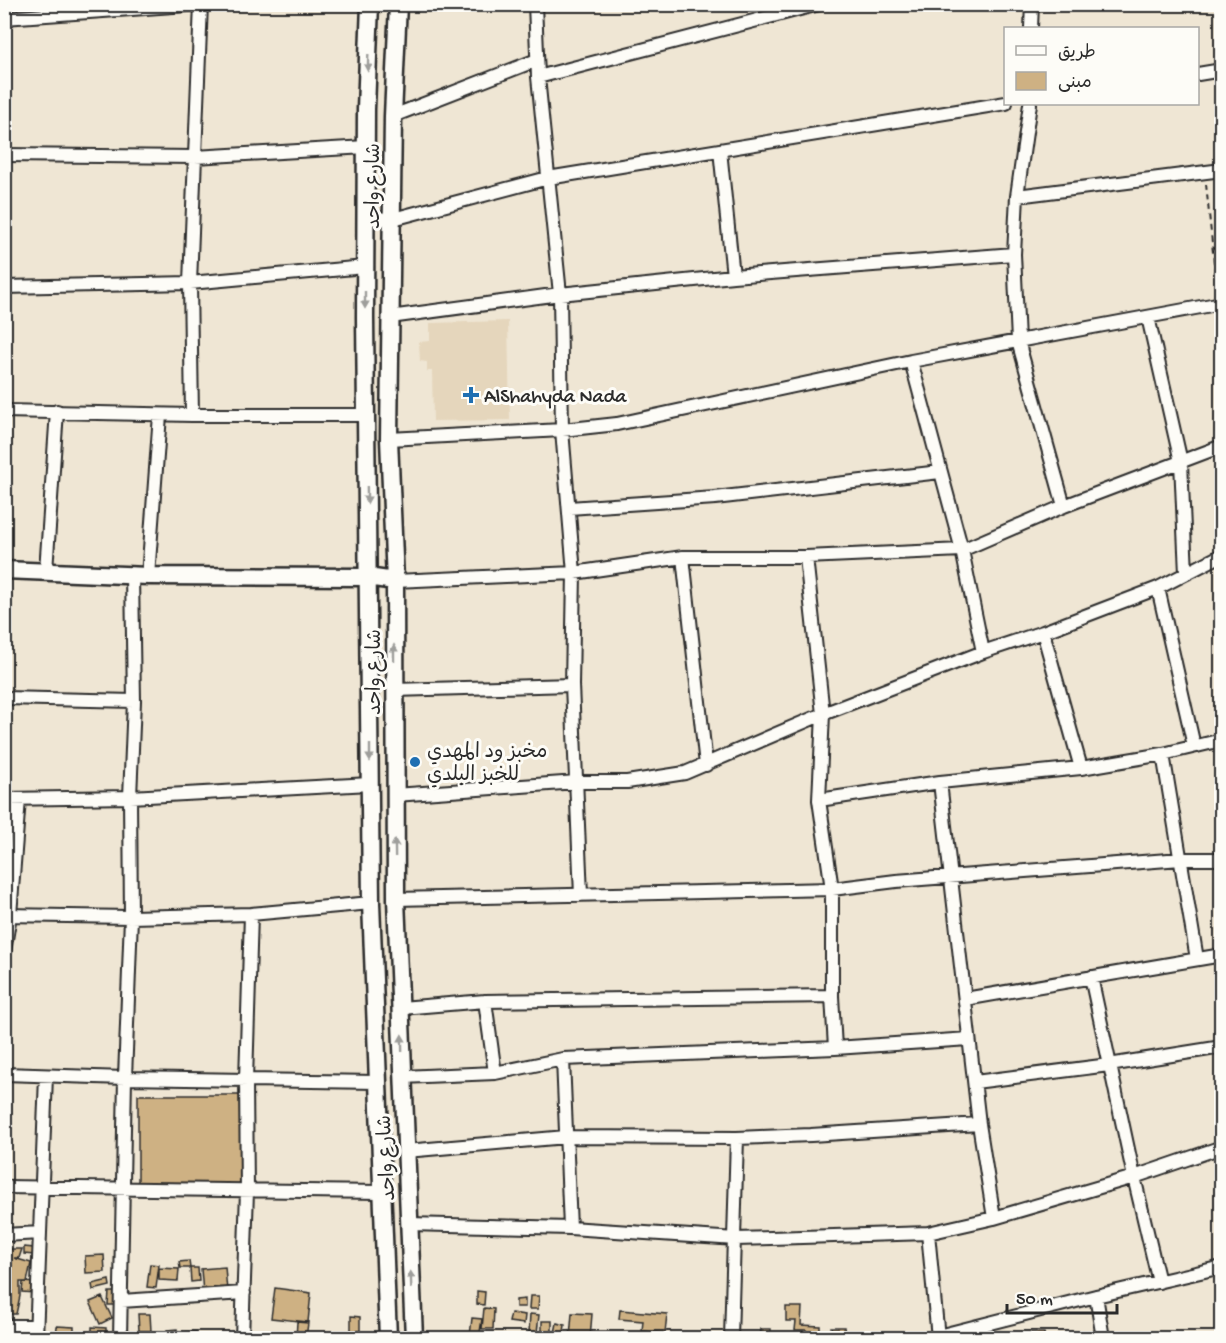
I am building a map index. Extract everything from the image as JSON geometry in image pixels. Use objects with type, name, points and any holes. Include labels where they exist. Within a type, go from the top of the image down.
[{"type":"street","name":"شارع واحد","points":[[370,4],[365,267],[371,903],[388,1338]]},
{"type":"street","name":"شارع واحد","points":[[398,4],[393,116],[390,439],[395,581],[396,899],[414,1338]]},
{"type":"street","points":[[534,4],[538,77],[560,294],[562,430],[574,573],[572,685],[581,895]]},
{"type":"street","points":[[538,77],[819,4]]},
{"type":"street","points":[[1031,27],[1032,4]]},
{"type":"street","points":[[4,18],[201,5],[189,283],[192,415]]},
{"type":"street","points":[[393,116],[537,60]]},
{"type":"street","points":[[1199,74],[1221,70]]},
{"type":"street","points":[[365,218],[393,219],[548,178],[1004,103]]},
{"type":"street","points":[[1030,105],[1017,196],[1014,254],[1018,341],[1065,506]]},
{"type":"street","points":[[4,155],[195,157],[366,147]]},
{"type":"street","points":[[720,150],[733,276]]},
{"type":"street","points":[[1017,196],[1221,170]]},
{"type":"street","points":[[390,317],[560,294],[733,276],[1014,254]]},
{"type":"street","points":[[4,287],[189,283],[365,267]]},
{"type":"street","points":[[390,439],[562,430],[617,424],[911,361],[1220,303]]},
{"type":"street","points":[[1148,317],[1181,462],[1186,573]]},
{"type":"street","points":[[911,361],[962,550],[983,652]]},
{"type":"street","points":[[4,411],[160,415],[366,415]]},
{"type":"street","points":[[46,571],[57,411]]},
{"type":"street","points":[[120,1338],[122,1190],[131,917],[130,797],[134,700],[140,575],[160,415]]},
{"type":"street","points":[[4,570],[140,575],[368,577],[395,581],[574,573],[683,557],[806,557],[962,550],[1065,506],[1221,446]]},
{"type":"street","points":[[569,508],[715,498],[940,472]]},
{"type":"street","points":[[395,795],[576,782],[627,782],[685,773],[823,714],[1158,588],[1221,555]]},
{"type":"street","points":[[683,557],[706,765]]},
{"type":"street","points":[[806,557],[823,714],[819,800],[832,889],[832,996],[835,1048]]},
{"type":"street","points":[[1158,588],[1194,746]]},
{"type":"street","points":[[1043,632],[1081,768]]},
{"type":"street","points":[[394,690],[572,685]]},
{"type":"street","points":[[4,698],[134,700]]},
{"type":"street","points":[[819,800],[940,782],[1081,768],[1163,754],[1221,740]]},
{"type":"street","points":[[1163,754],[1197,959]]},
{"type":"street","points":[[940,782],[979,1124],[994,1218]]},
{"type":"street","points":[[4,799],[130,797],[370,784]]},
{"type":"street","points":[[4,952],[18,799]]},
{"type":"street","points":[[396,899],[832,889],[896,881],[1181,859],[1221,859]]},
{"type":"street","points":[[7,915],[131,917],[251,914],[371,903]]},
{"type":"street","points":[[242,1338],[247,1191],[246,1080],[251,914]]},
{"type":"street","points":[[965,999],[1221,955]]},
{"type":"street","points":[[1091,977],[1159,1282]]},
{"type":"street","points":[[401,1008],[485,1001],[832,996]]},
{"type":"street","points":[[485,1001],[495,1073]]},
{"type":"street","points":[[402,1077],[495,1073],[562,1059],[835,1048],[969,1039]]},
{"type":"street","points":[[975,1082],[1109,1065],[1221,1047]]},
{"type":"street","points":[[562,1059],[570,1228]]},
{"type":"street","points":[[4,1074],[377,1082]]},
{"type":"street","points":[[4,1326],[36,1332],[46,1076]]},
{"type":"street","points":[[406,1151],[566,1137],[737,1138],[979,1124]]},
{"type":"street","points":[[732,1338],[737,1138]]},
{"type":"street","points":[[409,1224],[570,1228],[736,1239],[928,1233],[994,1218],[1134,1177],[1221,1147]]},
{"type":"street","points":[[4,1187],[381,1192]]},
{"type":"street","points":[[4,1235],[40,1233]]},
{"type":"street","points":[[928,1233],[938,1337],[1096,1296],[1221,1267]]},
{"type":"street","points":[[121,1301],[244,1293]]},
{"type":"street","points":[[1096,1296],[1103,1338]]},
{"type":"path","points":[[1204,173],[1220,303]]},
{"type":"shaded area","name":"AlShahyda Nada","points":[[508,321],[510,420],[433,421],[432,371],[427,371],[427,362],[420,361],[419,342],[430,341],[430,323]]},
{"type":"building","points":[[138,1095],[240,1095],[240,1185],[138,1185]]},
{"type":"building","points":[[24,1247],[34,1248],[34,1255],[24,1254]]},
{"type":"building","points":[[4,1249],[22,1249],[19,1258],[14,1258],[31,1263],[27,1282],[20,1282],[16,1314],[4,1314]]},
{"type":"building","points":[[104,1255],[105,1272],[86,1273],[85,1256]]},
{"type":"building","points":[[189,1261],[190,1268],[180,1268],[179,1262]]},
{"type":"building","points":[[150,1264],[159,1265],[156,1288],[147,1287]]},
{"type":"building","points":[[225,1267],[227,1291],[203,1293],[201,1269]]},
{"type":"building","points":[[159,1268],[179,1269],[178,1281],[159,1280]]},
{"type":"building","points":[[190,1268],[198,1268],[199,1281],[191,1282]]},
{"type":"building","points":[[109,1280],[110,1286],[93,1290],[92,1284]]},
{"type":"building","points":[[23,1282],[36,1283],[35,1293],[22,1292]]},
{"type":"building","points":[[275,1288],[311,1293],[308,1322],[271,1318]]},
{"type":"building","points":[[477,1291],[485,1292],[484,1305],[477,1304]]},
{"type":"building","points":[[109,1292],[121,1292],[120,1305],[108,1305]]},
{"type":"building","points":[[530,1296],[539,1296],[538,1309],[529,1309]]},
{"type":"building","points":[[102,1297],[112,1318],[100,1324],[90,1302]]},
{"type":"building","points":[[525,1299],[525,1307],[516,1307],[516,1300]]},
{"type":"building","points":[[786,1307],[802,1307],[801,1325],[820,1326],[820,1338],[806,1338],[806,1330],[795,1330],[796,1321],[786,1321]]},
{"type":"building","points":[[484,1308],[494,1309],[493,1329],[482,1329]]},
{"type":"building","points":[[620,1310],[667,1314],[665,1333],[642,1331],[643,1321],[619,1319]]},
{"type":"building","points":[[511,1313],[525,1315],[524,1324],[509,1322]]},
{"type":"building","points":[[572,1313],[592,1314],[590,1338],[570,1338]]},
{"type":"building","points":[[138,1314],[150,1314],[151,1331],[139,1331]]},
{"type":"building","points":[[530,1314],[539,1315],[537,1333],[529,1333]]},
{"type":"building","points":[[351,1316],[360,1317],[360,1331],[351,1331]]},
{"type":"building","points":[[472,1318],[482,1319],[479,1338],[470,1336]]},
{"type":"building","points":[[542,1321],[552,1321],[552,1337],[542,1337]]},
{"type":"building","points":[[297,1322],[308,1323],[306,1338],[296,1338]]},
{"type":"building","points":[[557,1323],[565,1325],[563,1338],[554,1338]]},
{"type":"building","points":[[57,1326],[74,1327],[74,1338],[56,1338]]},
{"type":"building","points":[[92,1327],[106,1328],[106,1338],[92,1338]]},
{"type":"building","points":[[831,1327],[844,1327],[845,1338],[832,1338]]},
{"type":"building","points":[[177,1329],[177,1338],[168,1338],[167,1330]]},
{"type":"building","points":[[761,1329],[771,1329],[771,1338],[760,1338]]},
{"type":"building","points":[[187,1332],[196,1332],[196,1338],[187,1338]]},
{"type":"building","points":[[631,1333],[652,1334],[652,1338],[631,1338]]},
{"type":"building","points":[[655,1333],[663,1334],[662,1338],[654,1338]]},
{"type":"building","points":[[1031,1333],[1044,1333],[1045,1338],[1032,1338]]},
{"type":"place","name":"AlShahyda Nada","points":[[471,395]]},
{"type":"place","name":"مخبز ود المهدي للخبز البلدي","points":[[415,762]]}]
